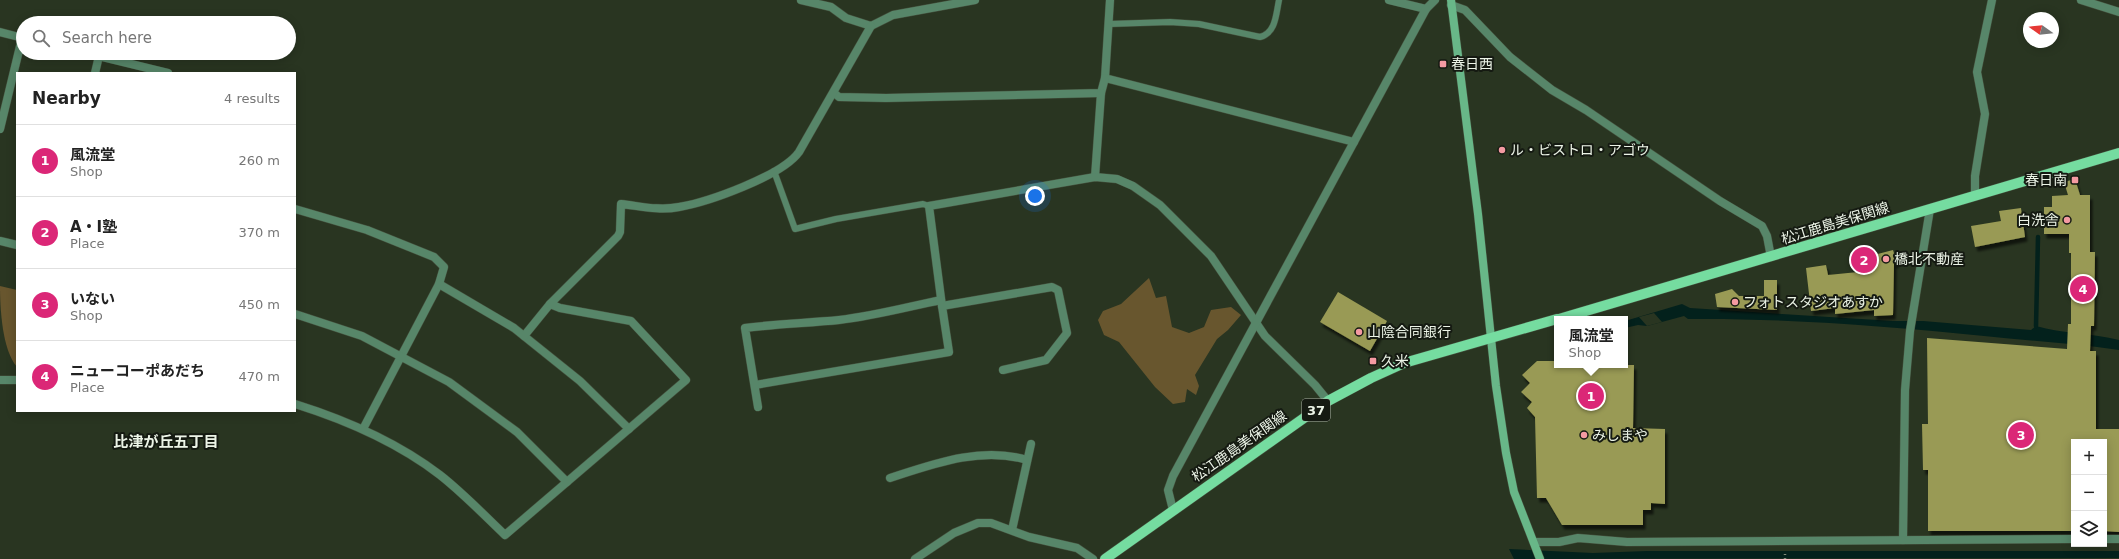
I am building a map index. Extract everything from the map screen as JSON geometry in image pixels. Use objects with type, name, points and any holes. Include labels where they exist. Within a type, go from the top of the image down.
[{"type":"main road","name":"松江鹿島美保関線","points":[[1568,316],[2119,153]]},
{"type":"main road","name":"松江鹿島美保関線","points":[[1105,559],[1328,401],[1371,378],[1404,363],[1554,320]]},
{"type":"street","points":[[801,0],[831,8],[846,18],[871,26]]},
{"type":"street","points":[[524,336],[550,304],[618,236],[620,232],[621,204],[651,208],[678,207],[733,191],[794,160],[834,93],[871,26],[893,15],[975,0]]},
{"type":"street","points":[[1094,176],[1100,93],[1105,78],[1110,0]]},
{"type":"street","points":[[1389,0],[1426,9]]},
{"type":"street","points":[[1173,510],[1168,490],[1173,476],[1426,9],[1435,0]]},
{"type":"street","points":[[1975,195],[1975,176],[1985,114],[1977,72],[1992,0]]},
{"type":"street","points":[[2081,0],[2100,3],[2119,12]]},
{"type":"street","points":[[1451,2],[1465,10],[1510,57],[1552,90],[1586,110],[1720,201],[1762,226],[1767,236],[1771,257]]},
{"type":"street","points":[[1451,2],[1492,338],[1496,386],[1506,453],[1514,492],[1540,559]]},
{"type":"street","points":[[0,32],[16,36]]},
{"type":"street","points":[[0,129],[17,60]]},
{"type":"street","points":[[95,72],[98,60]]},
{"type":"street","points":[[115,60],[164,72]]},
{"type":"street","points":[[1105,78],[1354,142]]},
{"type":"street","points":[[834,93],[839,97],[886,98],[1100,93]]},
{"type":"street","points":[[755,385],[949,352],[929,206],[1094,176],[1117,179],[1133,186],[1160,205],[1211,256],[1265,336],[1328,401]]},
{"type":"street","points":[[296,209],[367,230],[434,258],[444,267],[438,284],[363,429]]},
{"type":"street","points":[[1903,540],[1906,390],[1910,331],[1930,209]]},
{"type":"street","points":[[0,241],[16,245]]},
{"type":"street","points":[[438,284],[489,312],[524,336],[580,381],[629,429]]},
{"type":"street","points":[[758,407],[745,328],[777,324],[839,320],[1052,287],[1058,290],[1066,333],[1046,360],[1003,370]]},
{"type":"street","points":[[296,404],[363,429],[410,455],[439,475],[470,501],[505,535],[686,380],[631,321],[560,308],[550,304]]},
{"type":"street","points":[[296,314],[362,336],[449,382],[517,432],[567,482]]},
{"type":"street","points":[[0,380],[16,380]]},
{"type":"street","points":[[1012,530],[1031,444]]},
{"type":"street","points":[[890,478],[949,459],[1011,455],[1027,460]]},
{"type":"street","points":[[915,559],[954,533],[978,523],[990,523],[1029,537],[1077,548],[1093,559]]},
{"type":"street","points":[[1534,543],[1559,542],[1578,538],[1627,542],[2071,539]]},
{"type":"street","points":[[2107,539],[2119,539]]},
{"type":"lane","points":[[1109,24],[1170,22],[1199,24],[1260,37],[1266,35],[1272,30],[1279,0]]},
{"type":"lane","points":[[774,171],[795,229],[836,219],[916,205],[923,204],[929,206]]},
{"type":"shaded area","points":[[1149,278],[1156,298],[1166,296],[1172,327],[1189,333],[1204,327],[1211,310],[1231,307],[1241,315],[1228,330],[1217,339],[1195,375],[1199,386],[1196,395],[1187,389],[1185,402],[1173,404],[1155,387],[1119,342],[1104,335],[1098,320],[1103,311],[1121,304]]},
{"type":"shaded area","points":[[0,286],[16,290],[16,366],[12,360],[5,340],[1,317]]},
{"type":"water","points":[[1682,304],[1690,308],[1893,321],[1923,321],[2031,330],[2036,326],[2056,331],[2119,340],[2119,350],[1947,332],[1799,321],[1688,319],[1684,316],[1647,326],[1638,325],[1628,327],[1628,320]]},
{"type":"water","points":[[1509,549],[1593,553],[1647,551],[2119,551],[2119,558],[1514,559]]},
{"type":"pier","points":[[1654,313],[1662,322],[1647,326],[1639,317]]},
{"type":"building","points":[[2075,179],[2080,195],[2090,195],[2090,252],[2095,252],[2094,326],[2091,326],[2090,351],[2096,351],[2096,429],[2119,429],[2119,532],[2107,531],[2107,439],[2071,439],[2071,531],[1928,531],[1928,470],[1923,470],[1922,424],[1928,424],[1927,338],[2067,349],[2068,324],[2071,324],[2071,253],[2069,253],[2069,234],[2044,234],[2044,207],[2052,207],[2052,196],[2068,195],[2064,182]]},
{"type":"building","points":[[2021,208],[2025,237],[1975,247],[1971,226],[2001,221],[1999,211]]},
{"type":"building","points":[[1867,250],[1870,256],[1893,250],[1897,263],[1894,264],[1893,315],[1874,316],[1874,310],[1835,314],[1835,308],[1811,311],[1806,268],[1826,265],[1828,275],[1858,272],[1852,256]]},
{"type":"building","points":[[1764,280],[1777,280],[1777,310],[1717,307],[1715,294],[1732,289],[1739,296],[1764,296]]},
{"type":"building","name":"山陰合同銀行","points":[[1338,292],[1387,321],[1370,351],[1320,322]]},
{"type":"building","name":"みしまや","points":[[1537,361],[1554,361],[1554,368],[1628,368],[1628,365],[1634,365],[1633,428],[1665,429],[1665,504],[1651,503],[1651,510],[1643,510],[1643,525],[1562,525],[1546,498],[1537,498],[1535,417],[1527,408],[1532,402],[1521,392],[1530,383],[1522,375]]},
{"type":"waterway","points":[[2036,326],[2038,237]]},
{"type":"place","name":"春日西","points":[[1443,64]]},
{"type":"place","name":"ル・ビストロ・アゴウ","points":[[1502,150]]},
{"type":"place","name":"春日南","points":[[2075,180]]},
{"type":"place","name":"白洗舎","points":[[2067,220]]},
{"type":"place","name":"橋北不動産","points":[[1886,259]]},
{"type":"place","name":"A・I塾","points":[[1864,260]]},
{"type":"place","name":"ニューコーポあだち","points":[[2083,289]]},
{"type":"place","name":"フォトスタジオあすか","points":[[1735,302]]},
{"type":"place","name":"山陰合同銀行","points":[[1359,332]]},
{"type":"place","name":"久米","points":[[1373,361]]},
{"type":"place","name":"風流堂","points":[[1591,396]]},
{"type":"place","name":"みしまや","points":[[1584,435]]},
{"type":"place","name":"いない","points":[[2021,435]]},
{"type":"district","name":"比津が丘五丁目","points":[[166,442]]}]
